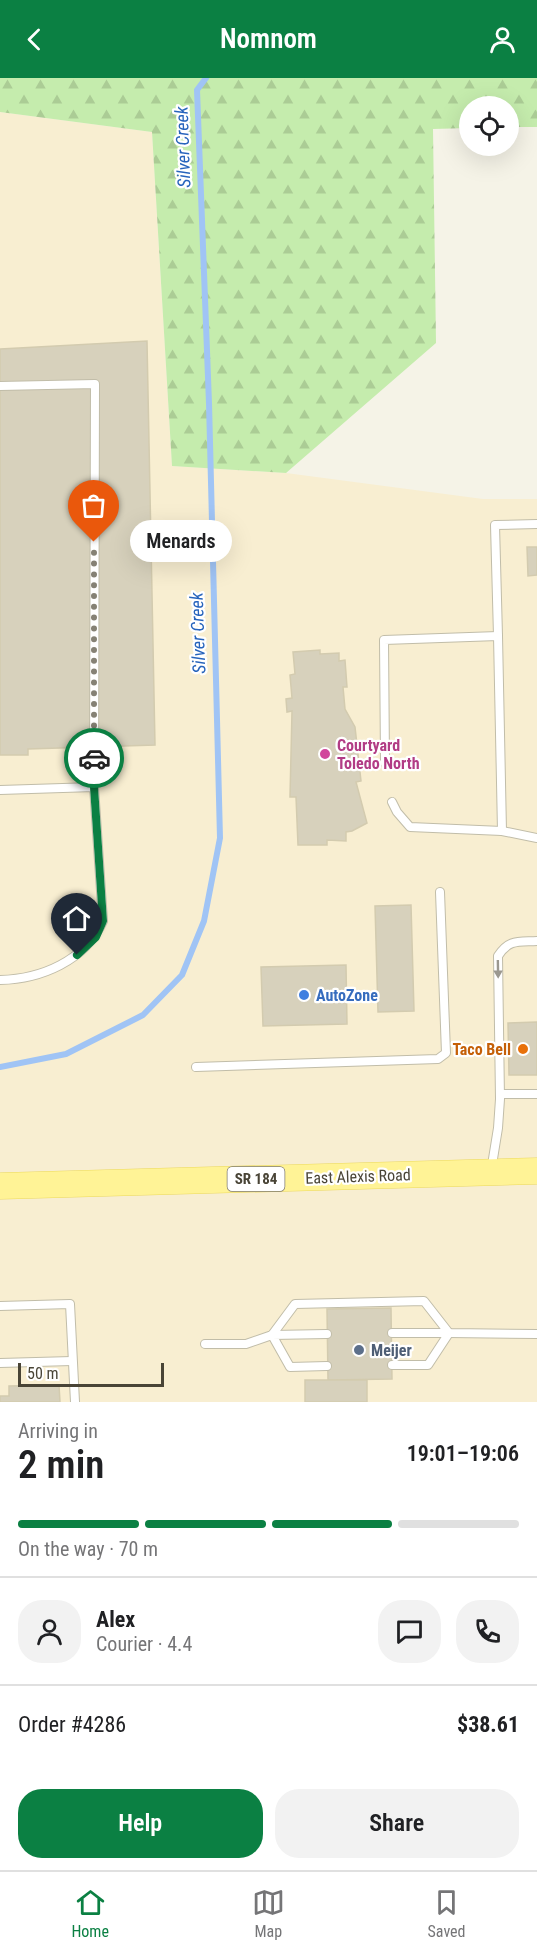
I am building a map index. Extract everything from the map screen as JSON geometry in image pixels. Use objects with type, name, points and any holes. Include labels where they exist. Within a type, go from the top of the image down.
[{"type":"main road","name":"East Alexis Road","points":[[0,1186],[537,1171]]},
{"type":"lane","points":[[0,386],[95,384],[94,787],[103,921],[96,937],[77,955],[62,965],[23,979],[0,980]]},
{"type":"lane","points":[[502,831],[495,525],[537,524]]},
{"type":"lane","points":[[385,763],[384,640],[498,636]]},
{"type":"lane","points":[[0,790],[94,787]]},
{"type":"lane","points":[[392,802],[410,827],[502,831],[537,838]]},
{"type":"lane","points":[[196,1067],[438,1059],[446,1053],[440,892]]},
{"type":"lane","points":[[490,1172],[498,1128],[500,1094],[498,956],[504,947],[515,942],[537,941]]},
{"type":"lane","points":[[500,1094],[537,1094]]},
{"type":"lane","points":[[272,1335],[295,1304],[424,1301],[449,1333]]},
{"type":"lane","points":[[0,1306],[70,1304],[75,1402]]},
{"type":"lane","points":[[392,1333],[537,1334]]},
{"type":"lane","points":[[392,1365],[428,1365],[449,1333]]},
{"type":"lane","points":[[205,1344],[246,1344],[272,1335],[327,1334]]},
{"type":"lane","points":[[272,1335],[290,1367],[327,1366]]},
{"type":"lane","points":[[0,1363],[72,1361]]},
{"type":"shaded area","points":[[0,112],[152,132],[172,466],[286,473],[483,499],[537,499],[537,1402],[0,1402]]},
{"type":"green space","points":[[0,78],[537,78],[537,127],[519,127],[519,96],[459,96],[459,128],[433,129],[436,343],[286,473],[172,466],[152,132],[0,112]]},
{"type":"building","points":[[147,341],[155,745],[28,749],[28,755],[0,755],[0,349]]},
{"type":"building","points":[[527,547],[537,547],[537,575],[528,576]]},
{"type":"building","name":"Courtyard Toledo North","points":[[320,650],[320,654],[339,653],[339,661],[345,660],[347,687],[343,687],[345,709],[355,727],[361,781],[356,782],[367,823],[346,832],[346,841],[327,840],[327,845],[298,845],[296,797],[290,797],[292,711],[287,712],[286,699],[292,698],[290,675],[295,674],[293,652]]},
{"type":"building","points":[[411,905],[414,1011],[378,1012],[375,906]]},
{"type":"building","name":"AutoZone","points":[[346,965],[347,1024],[263,1026],[261,967]]},
{"type":"building","name":"Taco Bell","points":[[537,1022],[537,1075],[509,1075],[508,1023]]},
{"type":"building","name":"Meijer","points":[[391,1308],[392,1379],[328,1380],[327,1309]]},
{"type":"building","points":[[305,1380],[367,1380],[367,1402],[305,1402]]},
{"type":"building","points":[[59,1385],[60,1402],[0,1402],[0,1396],[9,1396],[9,1386]]},
{"type":"waterway","name":"Silver Creek","points":[[0,1067],[66,1054],[143,1015],[182,975],[204,921],[220,838],[209,403],[197,90],[206,78]]},
{"type":"way so far","points":[[94,542],[94,758]]},
{"type":"place","name":"Menards","points":[[94,542]]},
{"type":"place","name":"Courtyard Toledo North","points":[[325,754]]},
{"type":"place","name":"AutoZone","points":[[304,995]]},
{"type":"place","name":"Taco Bell","points":[[523,1049]]},
{"type":"place","name":"Meijer","points":[[359,1350]]},
{"type":"route","points":[[77,955],[96,937],[103,921],[94,758]]}]
